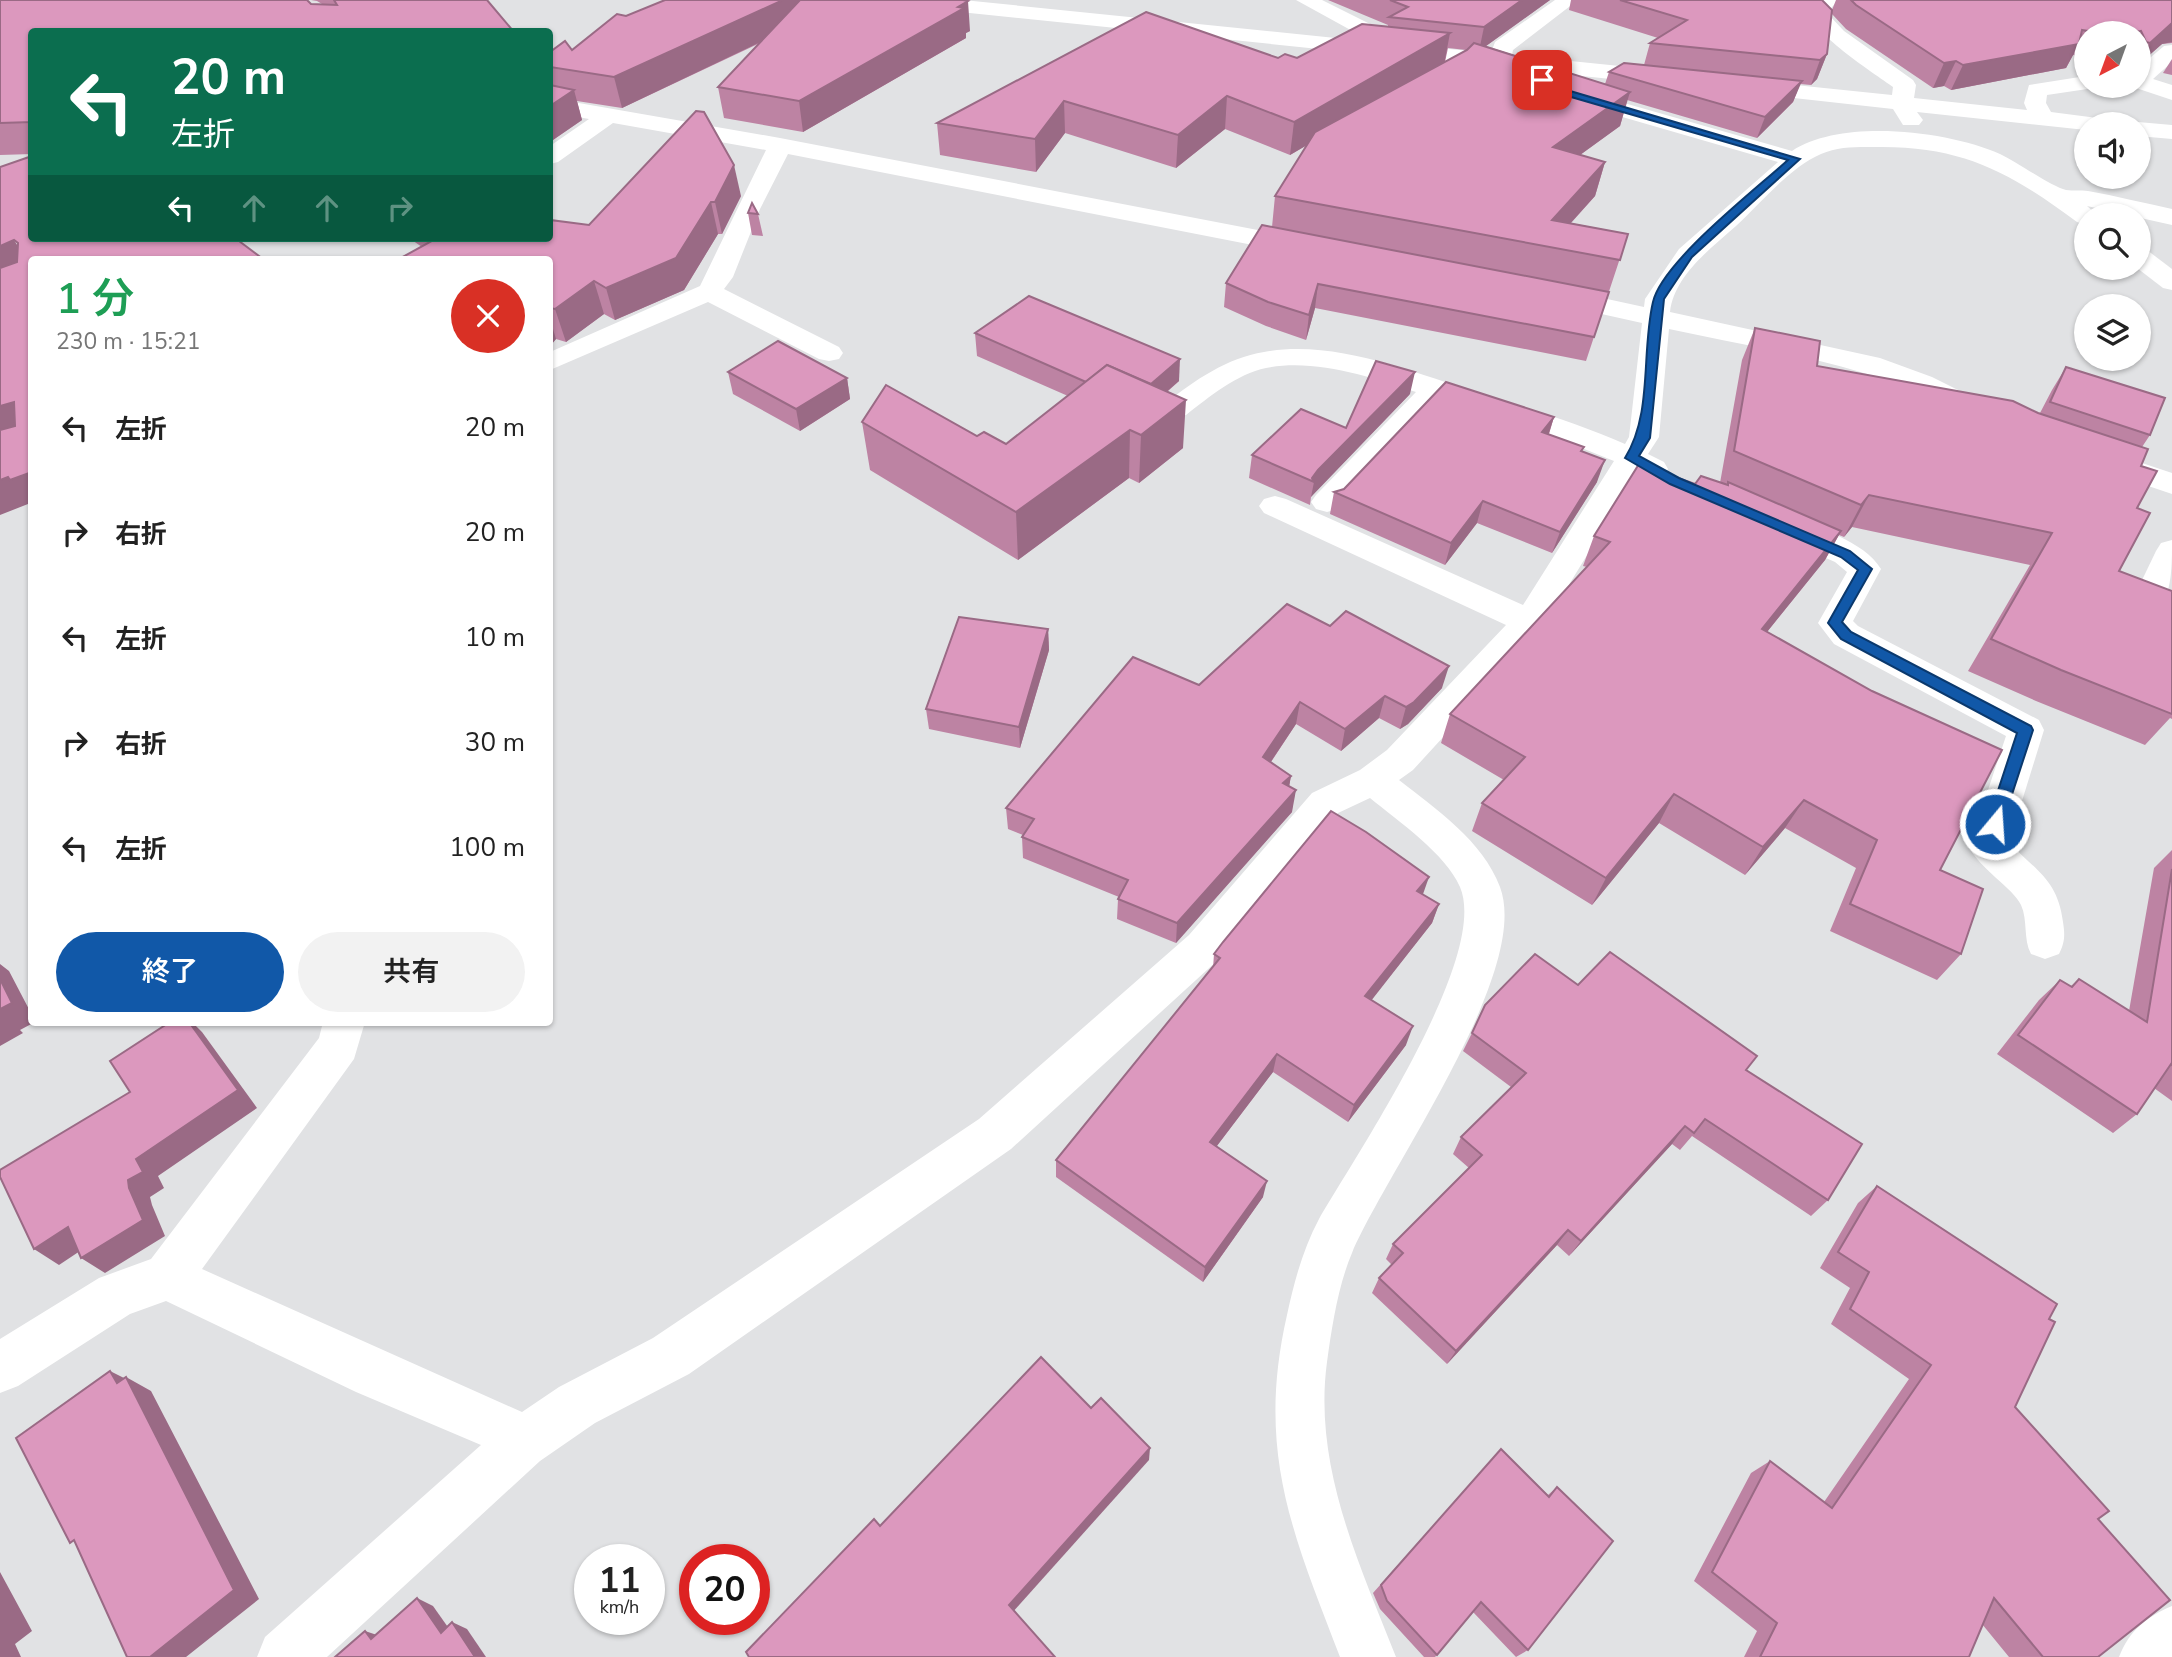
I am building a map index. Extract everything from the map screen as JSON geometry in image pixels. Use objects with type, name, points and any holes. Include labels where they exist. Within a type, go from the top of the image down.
[{"type":"street","points":[[902,0],[1004,5],[1679,80]]},
{"type":"street","points":[[1306,0],[1367,30],[1365,47]]},
{"type":"street","points":[[1500,60],[1503,47],[1567,0]]},
{"type":"street","points":[[1792,0],[1823,4],[1817,14],[1838,35],[1905,85],[1901,104],[1923,139]]},
{"type":"street","points":[[2151,69],[2172,51]]},
{"type":"street","points":[[1451,75],[1468,57]]},
{"type":"street","points":[[1541,65],[1542,80],[1557,90],[1795,159]]},
{"type":"street","points":[[1721,84],[2074,121]]},
{"type":"street","points":[[2043,118],[2035,103],[2037,90],[2074,85]]},
{"type":"street","points":[[2151,85],[2172,93]]},
{"type":"street","points":[[553,106],[608,115],[774,155],[1327,251]]},
{"type":"street","points":[[553,155],[608,115]]},
{"type":"street","points":[[2151,130],[2172,132]]},
{"type":"street","points":[[285,1657],[522,1443],[576,1405],[671,1356],[995,1133],[1204,947],[1325,803],[1373,780],[1400,760],[1530,621],[1644,438],[1658,299],[1688,255],[1795,159],[1810,148],[1829,141],[1923,139],[1969,150],[2012,169],[2074,208]]},
{"type":"street","points":[[774,155],[792,166],[840,175],[867,186]]},
{"type":"street","points":[[553,361],[709,292],[720,277],[774,155]]},
{"type":"street","points":[[2060,197],[2085,198],[2172,217]]},
{"type":"street","points":[[2151,266],[2172,282]]},
{"type":"street","points":[[1532,291],[1656,315],[1870,364],[1922,383],[1994,418]]},
{"type":"street","points":[[709,292],[829,353]]},
{"type":"street","points":[[1177,409],[1206,386],[1264,360],[1326,360],[1435,389],[1599,443],[1686,486]]},
{"type":"street","points":[[1327,502],[1435,389]]},
{"type":"street","points":[[2081,453],[2172,484]]},
{"type":"street","points":[[1275,506],[1498,609],[1530,621]]},
{"type":"street","points":[[1760,517],[1846,554],[1865,569],[1835,623],[1846,635],[2026,730],[1988,847],[2040,900],[2045,942]]},
{"type":"street","points":[[2149,601],[2172,551]]},
{"type":"street","points":[[1368,1657],[1320,1532],[1301,1448],[1301,1373],[1328,1252],[1447,1034],[1479,959],[1486,926],[1482,889],[1456,853],[1373,780]]},
{"type":"street","points":[[0,1367],[116,1295],[167,1277],[339,1045],[343,1026]]},
{"type":"street","points":[[167,1277],[374,1374],[494,1423],[522,1443]]},
{"type":"street","points":[[2147,1657],[2172,1634]]},
{"type":"building","points":[[0,0],[307,0],[311,4],[337,5],[334,0],[487,0],[511,28],[28,28],[28,122],[0,123]]},
{"type":"building","points":[[665,0],[783,0],[614,77],[553,67],[553,50],[565,41],[572,50],[617,14],[626,16]]},
{"type":"building","points":[[800,0],[968,1],[958,7],[964,8],[799,101],[718,87]]},
{"type":"building","points":[[1390,0],[1522,0],[1484,27],[1389,17],[1408,7]]},
{"type":"building","points":[[1620,0],[1822,0],[1832,10],[1827,54],[1820,60],[1650,43],[1687,20]]},
{"type":"building","points":[[1851,0],[2172,0],[2172,23],[2151,42],[2151,21],[2074,21],[2074,45],[1963,65],[1956,61],[1944,63]]},
{"type":"building","points":[[1146,12],[1278,58],[1285,54],[1297,58],[1362,24],[1450,33],[1294,122],[1227,96],[1178,135],[1064,101],[1035,139],[937,123]]},
{"type":"building","points":[[1474,43],[1630,92],[1553,147],[1605,162],[1552,220],[1628,234],[1620,260],[1275,196],[1315,132],[1467,50]]},
{"type":"building","points":[[1624,63],[1802,81],[1765,117],[1609,72]]},
{"type":"building","points":[[553,86],[574,90],[553,104]]},
{"type":"building","points":[[696,111],[704,112],[734,165],[715,202],[711,202],[676,258],[606,288],[594,281],[555,309],[553,256],[404,256],[430,242],[553,242],[553,220],[589,225]]},
{"type":"building","points":[[28,157],[28,242],[240,242],[259,256],[28,256],[28,473],[10,480],[8,477],[0,480],[0,430],[15,426],[14,402],[0,406],[0,268],[17,262],[18,243],[14,240],[0,246],[0,167]]},
{"type":"building","points":[[752,203],[758,214],[748,213]]},
{"type":"building","points":[[1262,225],[1609,292],[1594,337],[1318,284],[1309,315],[1268,302],[1226,283]]},
{"type":"building","points":[[1029,296],[1180,359],[1151,384],[1107,365],[1086,382],[975,333]]},
{"type":"building","points":[[1755,328],[1820,341],[1817,366],[2013,401],[2038,413],[2148,449],[2141,466],[2157,471],[2137,508],[2150,513],[2119,571],[2172,591],[2172,714],[1991,639],[2052,533],[1869,495],[1861,505],[1734,451]]},
{"type":"building","points":[[778,341],[847,378],[796,409],[728,372]]},
{"type":"building","points":[[1376,361],[1415,372],[1318,470],[1312,478],[1314,482],[1252,455],[1301,409],[1346,428]]},
{"type":"building","points":[[1107,365],[1186,400],[1141,435],[1130,430],[1016,512],[862,422],[886,385],[977,436],[984,432],[1006,444]]},
{"type":"building","points":[[2066,367],[2165,398],[2150,435],[2050,402]]},
{"type":"building","points":[[1446,382],[1554,417],[1542,432],[1584,447],[1581,451],[1605,460],[1560,532],[1483,501],[1451,543],[1334,492],[1344,489]]},
{"type":"building","points":[[1639,464],[1695,484],[1701,476],[1728,485],[1728,482],[1841,531],[1762,629],[1872,691],[2002,750],[1940,870],[1983,889],[1961,954],[1850,904],[1877,840],[1804,800],[1763,847],[1674,794],[1606,878],[1482,803],[1525,757],[1450,714],[1610,542],[1594,536]]},
{"type":"building","points":[[1287,604],[1330,626],[1346,611],[1449,666],[1406,707],[1385,696],[1345,729],[1300,702],[1263,757],[1291,776],[1283,783],[1296,790],[1177,923],[1118,899],[1128,880],[1022,837],[1034,819],[1006,808],[1133,657],[1199,685]]},
{"type":"building","points":[[959,617],[1048,629],[1019,727],[926,709]]},
{"type":"building","points":[[1331,811],[1366,832],[1429,877],[1417,891],[1439,904],[1365,996],[1413,1026],[1354,1105],[1277,1054],[1210,1142],[1267,1181],[1205,1267],[1056,1160],[1220,958],[1214,954],[1223,942]]},
{"type":"building","points":[[2172,869],[2172,1065],[2137,1114],[2018,1035],[2060,980],[2072,987],[2079,979],[2147,1022]]},
{"type":"building","points":[[1610,952],[1757,1056],[1746,1070],[1862,1144],[1828,1200],[1705,1119],[1694,1133],[1685,1126],[1581,1241],[1568,1230],[1456,1351],[1379,1278],[1403,1253],[1393,1244],[1482,1155],[1461,1137],[1526,1073],[1472,1033],[1485,1005],[1535,954],[1578,985]]},
{"type":"building","points":[[0,979],[12,1003],[0,1009]]},
{"type":"building","points":[[164,1026],[192,1026],[238,1090],[136,1159],[143,1172],[128,1180],[143,1220],[81,1258],[68,1227],[34,1249],[0,1177],[0,1170],[130,1092],[110,1061]]},
{"type":"building","points":[[1877,1186],[2057,1304],[2049,1319],[2055,1322],[2015,1407],[2109,1511],[2098,1519],[2170,1600],[2098,1657],[2043,1657],[1994,1598],[1969,1657],[1760,1657],[1777,1623],[1712,1572],[1770,1461],[1832,1508],[1931,1365],[1850,1309],[1869,1272],[1838,1252]]},
{"type":"building","points":[[1041,1357],[1091,1408],[1101,1398],[1150,1448],[1009,1605],[1055,1657],[749,1657],[746,1652],[762,1635],[770,1635],[770,1627],[874,1519],[880,1526]]},
{"type":"building","points":[[110,1371],[117,1383],[126,1377],[234,1590],[150,1657],[127,1657],[74,1540],[70,1543],[16,1438]]},
{"type":"building","points":[[1501,1449],[1549,1497],[1557,1487],[1613,1541],[1528,1650],[1481,1602],[1437,1655],[1387,1601],[1381,1585]]},
{"type":"building","points":[[417,1598],[441,1633],[452,1622],[475,1657],[335,1657],[365,1631],[371,1639]]},
{"type":"route","points":[[1542,80],[1557,90],[1795,159],[1688,255],[1658,299],[1644,438],[1632,458],[1674,481],[1846,554],[1865,569],[1835,623],[1846,635],[2026,730],[1995,824]]}]
